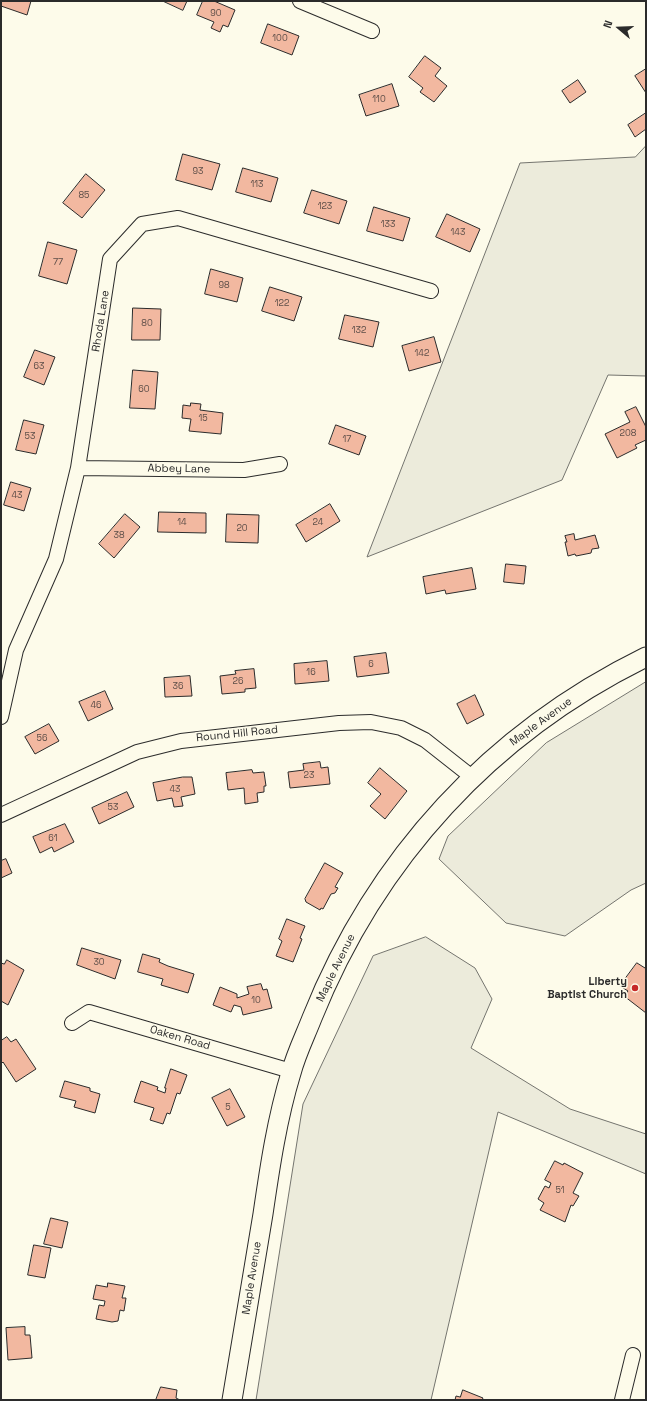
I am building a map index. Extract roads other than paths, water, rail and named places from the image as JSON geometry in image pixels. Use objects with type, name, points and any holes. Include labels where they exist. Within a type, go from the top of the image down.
[{"type":"main road","name":"Maple Avenue","points":[[232,1400],[276,1131],[291,1071],[325,987],[375,894],[430,823],[472,777],[501,751],[560,707],[598,682],[646,657]]},
{"type":"street","points":[[300,1],[372,31]]},
{"type":"street","name":"Rhoda Lane","points":[[1,717],[16,650],[56,559],[78,468],[110,259],[142,224],[178,218],[431,291]]},
{"type":"street","name":"Abbey Lane","points":[[78,468],[244,470],[280,464]]},
{"type":"street","name":"Round Hill Road","points":[[1,815],[137,752],[181,741],[339,723],[371,722],[401,728],[425,740],[472,777]]},
{"type":"street","points":[[1,803],[1,815]]},
{"type":"street","name":"Oaken Road","points":[[72,1023],[89,1012],[291,1071]]},
{"type":"street","points":[[622,1400],[633,1355]]},
{"type":"place","name":"Liberty Baptist Church","points":[[635,988]]}]
